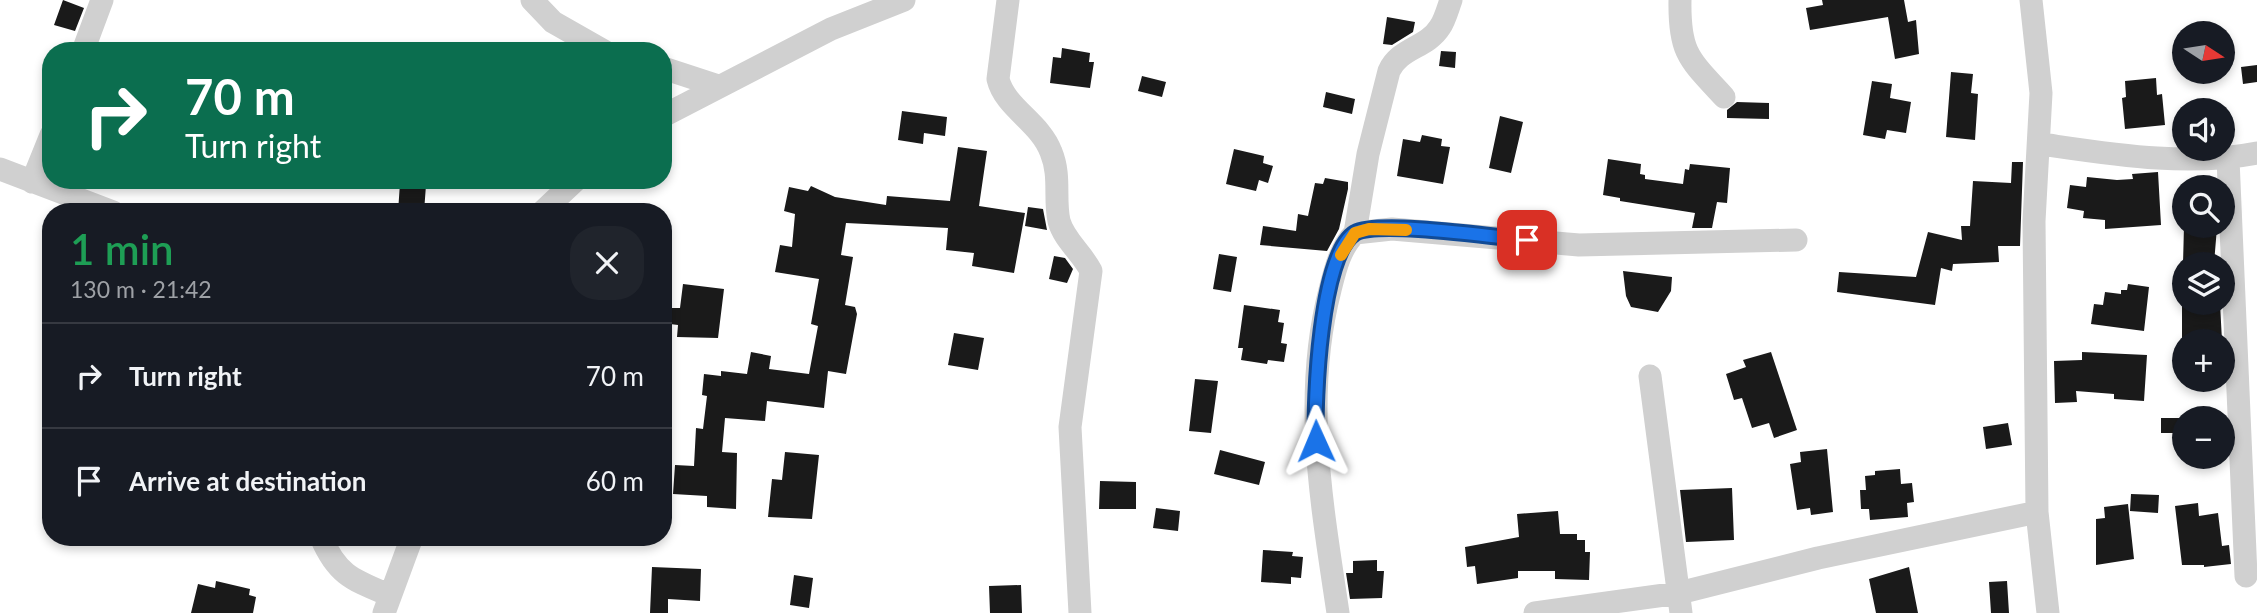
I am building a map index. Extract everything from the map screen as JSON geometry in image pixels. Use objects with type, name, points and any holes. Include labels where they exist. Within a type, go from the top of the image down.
[{"type":"street","points":[[86,42],[102,0]]},
{"type":"street","points":[[531,0],[553,22],[588,42]]},
{"type":"street","points":[[672,111],[831,29],[904,0]]},
{"type":"street","points":[[1008,0],[998,79],[1001,90],[1032,121],[1051,151],[1059,183],[1059,220],[1063,233],[1084,256],[1091,271],[1069,427],[1080,613]]},
{"type":"street","points":[[1338,613],[1317,469],[1315,400],[1319,338],[1337,265],[1346,243],[1355,233],[1368,153],[1389,71],[1394,59],[1425,42],[1440,27],[1451,0]]},
{"type":"street","points":[[1680,0],[1683,46],[1690,60],[1724,97]]},
{"type":"street","points":[[2031,0],[2041,93],[2041,144],[2034,221],[2037,512],[2048,613]]},
{"type":"street","points":[[672,71],[718,86]]},
{"type":"street","points":[[2041,144],[2126,156],[2172,157]]},
{"type":"street","points":[[2235,158],[2257,153]]},
{"type":"street","points":[[32,182],[42,157]]},
{"type":"street","points":[[2228,161],[2246,576]]},
{"type":"street","points":[[0,169],[42,186]]},
{"type":"street","points":[[51,189],[89,203]]},
{"type":"street","points":[[551,203],[566,189]]},
{"type":"street","points":[[1355,233],[1392,229],[1579,245],[1796,240]]},
{"type":"street","points":[[1650,376],[1680,603]]},
{"type":"street","points":[[1535,613],[1680,603],[1818,558],[2037,512]]},
{"type":"street","points":[[325,546],[334,564],[386,604],[409,546]]},
{"type":"building","points":[[63,0],[84,8],[75,31],[54,25]]},
{"type":"building","points":[[1822,0],[1904,0],[1908,22],[1916,20],[1919,54],[1895,59],[1888,17],[1810,30],[1806,8],[1823,5]]},
{"type":"building","points":[[1387,17],[1415,22],[1413,32],[1392,45],[1383,44]]},
{"type":"building","points":[[1062,48],[1090,53],[1089,62],[1094,62],[1090,88],[1050,83],[1053,57],[1061,58]]},
{"type":"building","points":[[1441,51],[1456,52],[1455,68],[1439,66]]},
{"type":"building","points":[[2257,65],[2257,82],[2243,84],[2241,67]]},
{"type":"building","points":[[1951,72],[1973,74],[1971,93],[1978,94],[1975,140],[1946,137]]},
{"type":"building","points":[[1142,76],[1166,82],[1162,97],[1138,91]]},
{"type":"building","points":[[2156,78],[2157,95],[2162,94],[2165,125],[2125,129],[2122,98],[2126,97],[2125,81]]},
{"type":"building","points":[[1872,81],[1892,84],[1890,98],[1911,102],[1906,133],[1887,130],[1885,139],[1863,135]]},
{"type":"building","points":[[1326,92],[1355,99],[1352,114],[1323,107]]},
{"type":"building","points":[[1737,102],[1769,103],[1769,119],[1727,118],[1727,110]]},
{"type":"building","points":[[902,111],[947,117],[945,136],[924,133],[923,144],[898,140]]},
{"type":"building","points":[[1500,116],[1523,122],[1511,173],[1489,168]]},
{"type":"building","points":[[1422,135],[1442,139],[1441,146],[1450,147],[1443,184],[1397,176],[1403,139],[1420,142]]},
{"type":"building","points":[[958,147],[987,151],[979,206],[1025,213],[1014,273],[972,266],[974,253],[946,250],[948,228],[846,223],[841,255],[853,257],[845,305],[855,307],[857,314],[846,374],[828,371],[824,408],[767,401],[765,421],[725,418],[722,452],[737,453],[736,509],[707,507],[707,496],[673,494],[675,465],[694,466],[696,428],[703,429],[707,396],[702,395],[704,374],[721,376],[721,371],[747,374],[751,352],[771,356],[769,369],[809,374],[818,326],[811,324],[819,279],[775,272],[780,245],[792,247],[795,214],[784,211],[789,187],[808,191],[811,186],[835,197],[886,205],[887,196],[950,201]]},
{"type":"building","points":[[1234,149],[1264,156],[1263,163],[1273,166],[1268,183],[1259,180],[1256,191],[1226,184]]},
{"type":"building","points":[[1608,159],[1641,164],[1640,174],[1645,175],[1645,179],[1683,184],[1685,169],[1689,170],[1690,164],[1730,168],[1727,203],[1717,202],[1712,228],[1692,228],[1695,213],[1620,201],[1620,198],[1603,195]]},
{"type":"building","points":[[2012,162],[2023,162],[2020,246],[1998,246],[1999,262],[1953,264],[1952,271],[1941,268],[1935,305],[1837,292],[1839,272],[1916,277],[1928,232],[1962,240],[1961,226],[1970,226],[1973,181],[2011,183]]},
{"type":"building","points":[[2158,172],[2161,225],[2105,229],[2105,220],[2083,218],[2084,211],[2067,208],[2070,185],[2086,187],[2087,177],[2133,179],[2132,174]]},
{"type":"building","points":[[1325,178],[1348,182],[1339,229],[1327,251],[1260,245],[1263,226],[1296,231],[1298,214],[1308,216],[1315,183],[1323,184]]},
{"type":"building","points":[[400,189],[426,189],[425,203],[399,203]]},
{"type":"building","points":[[1028,207],[1043,209],[1047,230],[1025,226]]},
{"type":"building","points":[[2184,238],[2216,238],[2215,252],[2183,252]]},
{"type":"building","points":[[1219,254],[1237,257],[1231,292],[1213,289]]},
{"type":"building","points":[[1054,256],[1065,258],[1073,269],[1067,283],[1049,279]]},
{"type":"building","points":[[1623,271],[1672,277],[1671,291],[1658,312],[1631,307],[1626,296]]},
{"type":"building","points":[[683,284],[724,289],[718,338],[677,337],[678,325],[672,324],[672,308],[680,308]]},
{"type":"building","points":[[2128,284],[2149,287],[2144,331],[2091,324],[2094,304],[2103,305],[2105,292],[2121,294],[2121,290],[2127,290]]},
{"type":"building","points":[[1244,305],[1280,310],[1278,322],[1284,323],[1281,343],[1287,344],[1284,362],[1268,360],[1267,364],[1241,360],[1243,348],[1238,348]]},
{"type":"building","points":[[2182,315],[2221,315],[2221,329],[2182,329]]},
{"type":"building","points":[[954,333],[984,338],[978,370],[948,365]]},
{"type":"building","points":[[1771,352],[1797,430],[1774,438],[1769,423],[1752,428],[1742,398],[1734,400],[1726,374],[1746,367],[1743,360]]},
{"type":"building","points":[[2082,352],[2147,355],[2144,401],[2114,399],[2114,394],[2076,391],[2077,402],[2055,403],[2054,361],[2082,360]]},
{"type":"building","points":[[1195,379],[1218,381],[1211,433],[1189,431]]},
{"type":"building","points":[[2161,418],[2172,418],[2172,433],[2161,433]]},
{"type":"building","points":[[2008,423],[2012,445],[1986,449],[1983,427]]},
{"type":"building","points":[[1827,449],[1833,512],[1811,515],[1810,508],[1797,510],[1790,464],[1801,462],[1800,452]]},
{"type":"building","points":[[1220,450],[1265,462],[1259,485],[1214,474]]},
{"type":"building","points":[[785,452],[819,455],[812,519],[768,517],[772,479],[782,480]]},
{"type":"building","points":[[1900,469],[1901,484],[1912,483],[1914,502],[1907,503],[1908,517],[1870,520],[1869,509],[1861,509],[1860,490],[1866,490],[1865,476],[1875,475],[1875,471]]},
{"type":"building","points":[[1100,481],[1136,482],[1136,509],[1099,509]]},
{"type":"building","points":[[1732,488],[1734,540],[1686,542],[1680,490]]},
{"type":"building","points":[[2131,494],[2159,495],[2158,513],[2130,511]]},
{"type":"building","points":[[2198,503],[2199,516],[2218,513],[2222,546],[2229,545],[2231,564],[2204,567],[2182,565],[2175,506]]},
{"type":"building","points":[[2128,504],[2134,559],[2096,565],[2096,519],[2105,518],[2104,507]]},
{"type":"building","points":[[1156,508],[1180,511],[1178,531],[1153,528]]},
{"type":"building","points":[[1558,511],[1560,534],[1577,534],[1577,540],[1585,540],[1585,552],[1590,552],[1589,580],[1555,579],[1555,571],[1518,571],[1518,578],[1477,584],[1475,566],[1467,567],[1465,547],[1519,537],[1517,514]]},
{"type":"building","points":[[1263,550],[1293,552],[1292,556],[1303,557],[1301,578],[1291,577],[1291,584],[1261,582]]},
{"type":"building","points":[[1377,560],[1377,571],[1384,571],[1382,598],[1350,599],[1346,573],[1353,573],[1353,561]]},
{"type":"building","points":[[652,567],[701,569],[700,601],[668,599],[668,613],[650,613]]},
{"type":"building","points":[[1909,567],[1918,613],[1876,613],[1869,579]]},
{"type":"building","points":[[794,575],[813,578],[809,608],[790,605]]},
{"type":"building","points":[[216,581],[250,589],[249,595],[256,597],[253,613],[191,613],[198,584],[215,588]]},
{"type":"building","points":[[2007,581],[2009,613],[1991,613],[1989,582]]},
{"type":"building","points":[[1021,585],[1022,613],[990,613],[989,586]]},
{"type":"slow traffic","points":[[1341,255],[1346,243],[1355,233],[1369,229],[1406,230]]},
{"type":"route","points":[[1316,441],[1319,338],[1337,265],[1346,243],[1355,233],[1369,229],[1392,229],[1527,240]]}]
